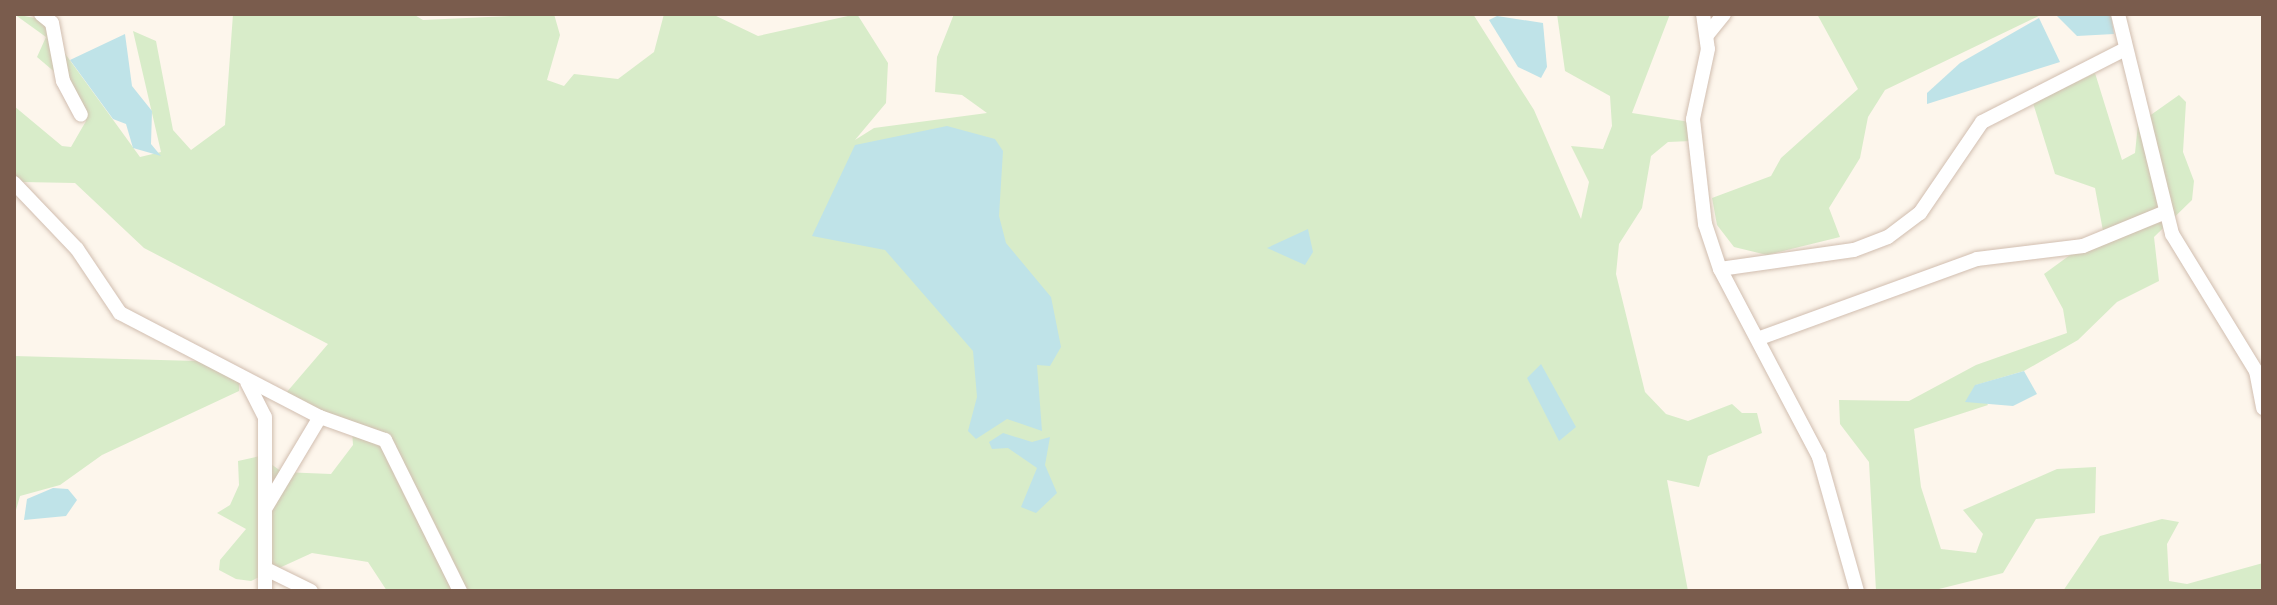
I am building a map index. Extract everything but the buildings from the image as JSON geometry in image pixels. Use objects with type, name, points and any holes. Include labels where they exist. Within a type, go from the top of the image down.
[{"type":"street","points":[[41,14],[52,23],[63,81],[81,115]]},
{"type":"street","points":[[1703,14],[1707,35],[1693,119],[1705,224],[1720,269],[1760,338],[1819,457],[1857,591]]},
{"type":"street","points":[[1707,35],[1724,14]]},
{"type":"street","points":[[2118,14],[2166,212],[2179,251],[2256,371],[2263,408]]},
{"type":"street","points":[[1720,269],[1854,250],[1888,237],[1920,213],[1982,122],[2125,49]]},
{"type":"street","points":[[14,183],[77,249],[108,303],[247,381],[320,417],[385,440],[460,591]]},
{"type":"street","points":[[1760,338],[1977,259],[2083,246],[2166,212]]},
{"type":"street","points":[[247,381],[265,417],[265,591]]},
{"type":"street","points":[[265,509],[320,417]]},
{"type":"street","points":[[266,569],[311,591]]},
{"type":"green space","points":[[14,14],[40,19],[140,157],[161,152],[133,31],[156,41],[173,130],[191,150],[225,125],[233,14],[413,14],[423,20],[554,14],[560,35],[547,80],[564,86],[574,74],[618,79],[654,52],[664,14],[712,14],[758,36],[857,14],[888,63],[886,103],[855,140],[874,128],[987,113],[962,95],[935,92],[937,57],[954,14],[1473,14],[1534,110],[1581,219],[1589,182],[1571,146],[1603,149],[1612,126],[1610,96],[1565,71],[1557,14],[1670,14],[1632,113],[1690,122],[1691,141],[1668,142],[1651,156],[1642,208],[1619,244],[1616,274],[1645,392],[1666,414],[1688,421],[1732,404],[1742,413],[1757,413],[1762,433],[1708,456],[1699,487],[1667,480],[1688,591],[387,591],[368,562],[312,553],[251,581],[236,579],[219,570],[220,560],[246,529],[217,513],[230,505],[239,485],[238,461],[260,456],[282,472],[331,474],[353,445],[352,430],[286,393],[328,344],[144,248],[75,183],[22,182],[14,174],[14,106],[62,146],[71,147],[86,121],[64,80],[37,57],[46,37]]},
{"type":"green space","points":[[1817,14],[2043,14],[1885,90],[1868,117],[1860,158],[1829,208],[1840,237],[1767,255],[1734,247],[1717,225],[1712,198],[1771,176],[1781,158],[1858,89]]},
{"type":"green space","points":[[2095,73],[2122,160],[2135,153],[2138,124],[2179,95],[2186,102],[2183,152],[2194,181],[2192,200],[2154,237],[2159,281],[2117,302],[2078,340],[2024,371],[1976,385],[1988,405],[1914,429],[1921,487],[1941,549],[1976,553],[1983,534],[1963,510],[2057,469],[2096,467],[2095,513],[2036,519],[2003,573],[1931,591],[1876,591],[1869,462],[1840,424],[1839,400],[1909,401],[1976,365],[2067,333],[2063,309],[2044,274],[2103,231],[2095,188],[2055,174],[2033,103]]},
{"type":"green space","points":[[14,356],[197,361],[239,381],[239,391],[102,455],[60,485],[20,496],[14,517]]},
{"type":"green space","points":[[2162,519],[2179,522],[2167,544],[2169,581],[2187,584],[2263,563],[2263,591],[2063,591],[2100,536]]},
{"type":"water","points":[[2055,14],[2111,14],[2114,34],[2077,36]]},
{"type":"water","points":[[1497,16],[1543,23],[1547,67],[1541,78],[1518,67],[1489,20]]},
{"type":"water","points":[[2039,18],[2060,62],[1927,104],[1927,93],[1960,63]]},
{"type":"water","points":[[125,34],[132,86],[152,111],[151,144],[161,156],[133,148],[126,124],[113,119],[70,60]]},
{"type":"water","points":[[947,126],[995,139],[1003,151],[999,216],[1006,243],[1051,297],[1061,347],[1050,366],[1037,365],[1042,431],[1007,419],[976,439],[968,431],[977,397],[973,351],[885,250],[812,236],[855,145]]},
{"type":"water","points":[[1308,229],[1313,252],[1305,265],[1267,248]]},
{"type":"water","points":[[1541,364],[1576,427],[1559,441],[1527,378]]},
{"type":"water","points":[[2024,371],[2037,394],[2013,406],[1965,402],[1975,385]]},
{"type":"water","points":[[1003,433],[1032,442],[1050,437],[1045,465],[1057,493],[1036,513],[1021,507],[1037,468],[1008,448],[992,449],[989,442]]},
{"type":"water","points":[[53,488],[68,489],[77,500],[66,516],[24,520],[27,499]]}]
